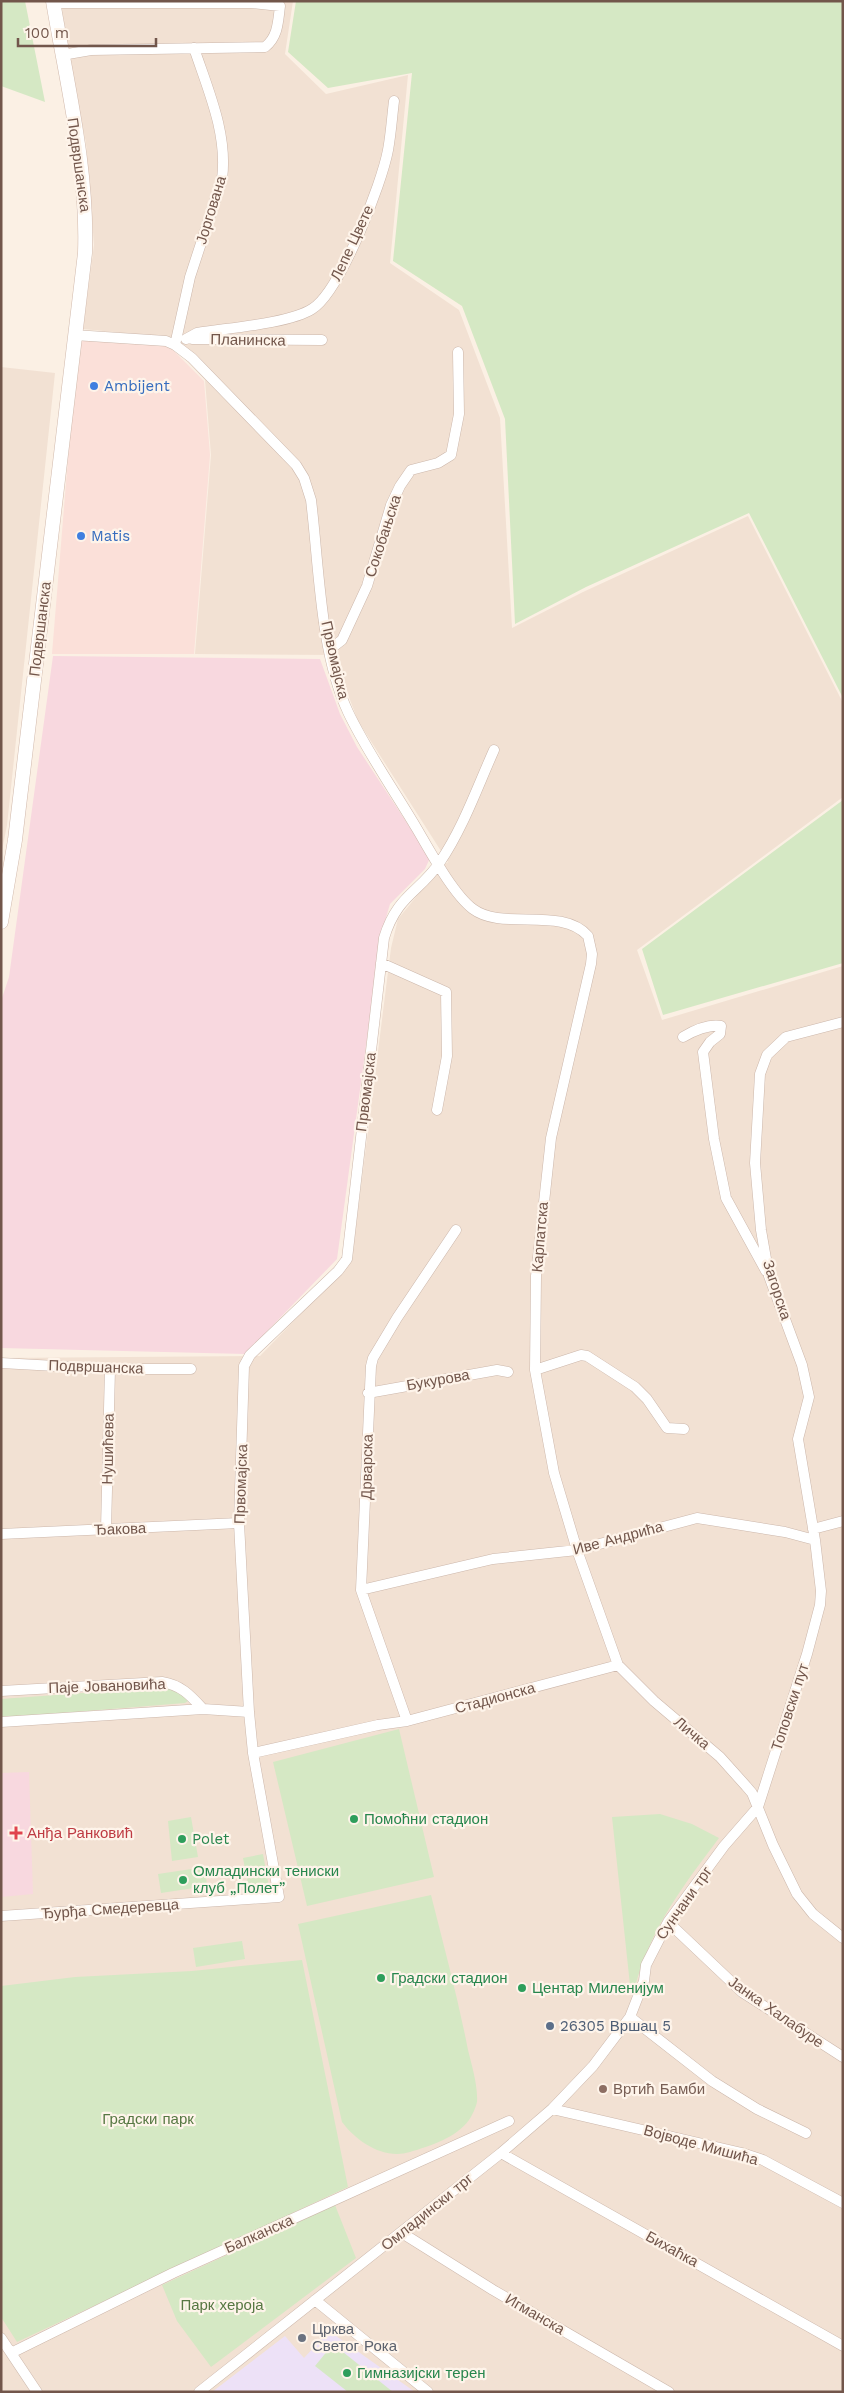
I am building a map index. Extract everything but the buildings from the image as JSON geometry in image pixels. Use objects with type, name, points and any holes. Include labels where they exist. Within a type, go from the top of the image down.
[{"type":"street","points":[[53,2],[251,3],[280,6],[276,34],[272,42],[265,47],[91,50],[62,55]]},
{"type":"street","name":"Подвршанска","points":[[1,922],[85,253],[86,219],[83,177],[53,2]]},
{"type":"street","name":"Јоргована","points":[[175,345],[190,277],[222,179],[224,163],[221,132],[194,48]]},
{"type":"street","name":"Лепе Цвете","points":[[186,339],[197,333],[288,318],[313,309],[333,285],[364,225],[388,151],[394,101]]},
{"type":"street","points":[[74,334],[166,341],[175,345]]},
{"type":"street","name":"Планинска","points":[[175,345],[186,339],[322,340]]},
{"type":"street","name":"Првомајска","points":[[175,345],[192,358],[296,465],[304,478],[311,500],[330,650],[347,711],[438,864],[392,914],[384,938],[347,1260],[246,1361],[239,1524],[249,1712],[253,1754],[279,1897]]},
{"type":"street","name":"Сокобањска","points":[[330,650],[342,640],[367,586],[391,505],[400,486],[411,470],[438,463],[451,455],[458,414],[458,352]]},
{"type":"street","points":[[438,864],[460,828],[494,750]]},
{"type":"street","name":"Карпатска","points":[[438,864],[468,904],[478,912],[497,917],[560,923],[578,928],[588,936],[592,954],[583,1004],[550,1138],[536,1276],[535,1370],[554,1473],[577,1550]]},
{"type":"street","points":[[381,963],[446,992],[447,1056],[437,1110]]},
{"type":"street","name":"Загорска","points":[[820,1605],[821,1591],[814,1528],[798,1439],[800,1426],[810,1397],[802,1365],[769,1276],[761,1230],[755,1163],[762,1065],[767,1055],[786,1037],[843,1022]]},
{"type":"street","points":[[683,1037],[692,1032],[716,1025],[721,1026],[720,1034],[710,1042],[703,1052],[714,1139],[726,1198],[769,1276]]},
{"type":"street","name":"Дрварска","points":[[407,1721],[362,1590],[361,1568],[367,1503],[368,1393],[373,1358],[456,1230]]},
{"type":"street","points":[[535,1370],[581,1355],[587,1356],[635,1387],[647,1399],[667,1428],[684,1429]]},
{"type":"street","name":"Подвршанска","points":[[1,1363],[110,1369],[191,1369]]},
{"type":"street","name":"Нушићева","points":[[106,1529],[110,1369]]},
{"type":"street","name":"Букурова","points":[[368,1393],[497,1370],[508,1372]]},
{"type":"street","name":"Иве Андрића","points":[[362,1590],[493,1559],[577,1550],[697,1518],[785,1532],[815,1540]]},
{"type":"street","points":[[814,1528],[843,1521]]},
{"type":"street","name":"Ђакова","points":[[1,1534],[239,1524]]},
{"type":"street","points":[[577,1550],[618,1665]]},
{"type":"street","name":"Топовски пут","points":[[758,1808],[820,1605]]},
{"type":"street","name":"Стадионска","points":[[253,1754],[378,1725],[407,1721],[618,1665]]},
{"type":"street","name":"Личка","points":[[618,1665],[654,1701],[720,1756],[752,1793],[797,1894],[809,1909],[843,1938]]},
{"type":"street","name":"Паје Јовановића","points":[[1,1691],[162,1682],[171,1683],[186,1691],[203,1709]]},
{"type":"street","name":"Паје Јовановића","points":[[1,1722],[203,1709],[249,1712]]},
{"type":"street","name":"Сунчани трг","points":[[632,2014],[644,1981],[646,1965],[668,1922],[724,1846],[758,1808]]},
{"type":"street","name":"Ђурђа Смедеревца","points":[[1,1916],[279,1897]]},
{"type":"street","name":"Јанка Халабуре","points":[[668,1922],[742,1992],[843,2057]]},
{"type":"street","points":[[632,2014],[712,2081],[757,2108],[806,2133]]},
{"type":"street","name":"Омладински трг","points":[[199,2392],[402,2233],[552,2109],[606,2052],[632,2014]]},
{"type":"street","name":"Војводе Мишића","points":[[552,2109],[742,2153],[772,2165],[843,2203]]},
{"type":"street","name":"Балканска","points":[[11,2353],[181,2270],[509,2121]]},
{"type":"street","name":"Бихаћка","points":[[501,2153],[843,2346]]},
{"type":"street","name":"Игманска","points":[[402,2233],[493,2290],[669,2392]]},
{"type":"street","points":[[315,2300],[428,2392]]},
{"type":"street","points":[[1,2338],[37,2392]]},
{"type":"shaded area","points":[[61,1],[293,1],[285,54],[326,94],[408,75],[390,263],[459,310],[500,418],[512,628],[583,592],[748,516],[843,703],[843,797],[637,950],[662,1020],[843,966],[843,2392],[1,2392],[1,1358],[260,1356],[344,1269],[352,1258],[391,948],[398,919],[438,870],[448,862],[358,721],[338,668],[336,655],[195,654],[211,455],[205,380],[164,337],[83,329],[94,245],[86,143],[70,64]]},
{"type":"shaded area","points":[[78,337],[166,343],[204,381],[210,455],[194,654],[52,654]]},
{"type":"shaded area","points":[[1,367],[55,373],[7,825],[1,856]]},
{"type":"shaded area","points":[[53,656],[320,659],[340,714],[357,747],[430,858],[425,869],[390,904],[381,935],[337,1259],[245,1354],[1,1348],[1,1001],[9,977]]},
{"type":"shaded area","name":"Анђа Ранковић","points":[[29,1772],[33,1894],[1,1897],[1,1773]]},
{"type":"shaded area","points":[[329,2331],[415,2392],[212,2392],[285,2336],[304,2358]]},
{"type":"green space","points":[[1,1],[25,1],[45,102],[1,86]]},
{"type":"green space","points":[[296,1],[843,1],[843,698],[749,513],[586,587],[515,624],[505,419],[462,306],[393,261],[412,73],[328,88],[288,52]]},
{"type":"green space","points":[[843,800],[843,963],[663,1015],[642,949]]},
{"type":"green space","points":[[164,1687],[175,1689],[187,1698],[188,1701],[185,1703],[1,1718],[1,1699]]},
{"type":"green space","name":"Помоћни стадион","points":[[399,1729],[434,1877],[307,1906],[273,1762]]},
{"type":"green space","points":[[660,1814],[692,1824],[719,1838],[669,1908],[650,1945],[635,1987],[630,1985],[612,1817]]},
{"type":"green space","name":"Polet","points":[[191,1817],[198,1857],[172,1861],[168,1821]]},
{"type":"green space","points":[[263,1854],[269,1887],[249,1890],[243,1858]]},
{"type":"green space","name":"Омладински тениски клуб „Полет”","points":[[205,1867],[207,1886],[161,1893],[158,1874]]},
{"type":"green space","name":"Градски стадион","points":[[431,1895],[477,2089],[477,2102],[469,2120],[457,2132],[434,2144],[410,2152],[391,2154],[372,2148],[355,2136],[342,2122],[298,1924]]},
{"type":"green space","points":[[242,1941],[245,1959],[196,1967],[193,1948]]},
{"type":"green space","name":"Градски парк","points":[[302,1960],[348,2187],[17,2342],[1,2317],[1,1986],[75,1977],[192,1971]]},
{"type":"green space","name":"Парк хероја","points":[[335,2205],[356,2258],[211,2367],[177,2321],[162,2285]]},
{"type":"green space","name":"Гимназијски терен","points":[[333,2344],[393,2392],[348,2392],[315,2366]]},
{"type":"place","name":"Ambijent","points":[[94,386]]},
{"type":"place","name":"Matis","points":[[81,536]]},
{"type":"place","name":"Помоћни стадион","points":[[354,1819]]},
{"type":"place","name":"Анђа Ранковић","points":[[16,1833]]},
{"type":"place","name":"Polet","points":[[182,1839]]},
{"type":"place","name":"Омладински тениски клуб „Полет”","points":[[183,1880]]},
{"type":"place","name":"Градски стадион","points":[[381,1978]]},
{"type":"place","name":"Центар Миленијум","points":[[522,1988]]},
{"type":"place","name":"26305 Вршац 5","points":[[550,2026]]},
{"type":"place","name":"Вртић Бамби","points":[[603,2089]]},
{"type":"place","name":"Црква Светог Рока","points":[[302,2338]]},
{"type":"place","name":"Гимназијски терен","points":[[347,2373]]}]
